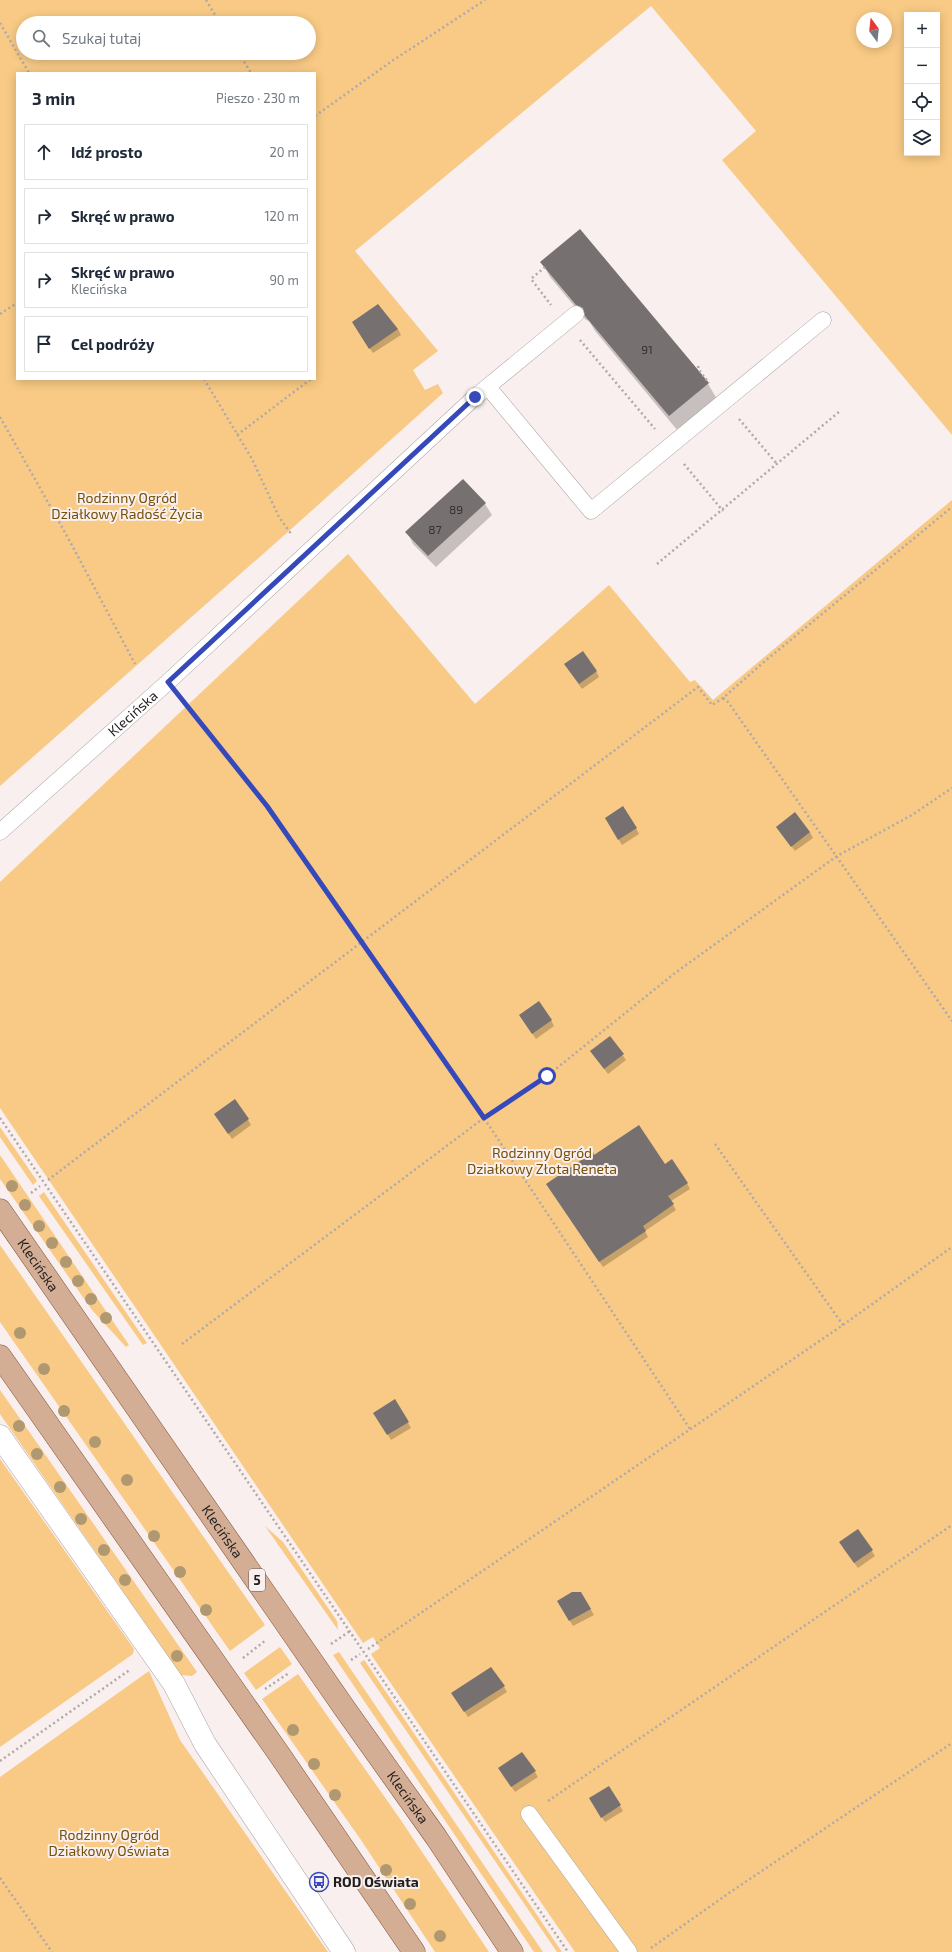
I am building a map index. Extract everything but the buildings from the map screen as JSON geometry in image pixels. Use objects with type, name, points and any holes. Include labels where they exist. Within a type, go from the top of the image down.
[{"type":"main road","name":"Klecińska","points":[[0,1210],[345,1709],[436,1837],[512,1952]]},
{"type":"main road","points":[[0,1356],[279,1754],[414,1952]]},
{"type":"street","points":[[0,1436],[174,1684],[205,1744],[344,1952]]},
{"type":"lane","name":"Klecińska","points":[[0,832],[168,682],[475,397],[571,318]]},
{"type":"lane","points":[[488,387],[591,511],[823,320]]},
{"type":"lane","points":[[529,1814],[629,1952]]},
{"type":"path","points":[[206,0],[216,16]]},
{"type":"path","points":[[316,115],[392,61],[485,0]]},
{"type":"path","points":[[0,23],[16,50]]},
{"type":"path","points":[[22,60],[29,72]]},
{"type":"path","points":[[243,60],[250,72]]},
{"type":"path","points":[[545,267],[531,279],[571,318],[722,511]]},
{"type":"path","points":[[0,314],[16,304]]},
{"type":"path","points":[[205,380],[252,459],[279,517],[305,554]]},
{"type":"path","points":[[237,434],[310,380]]},
{"type":"path","points":[[657,564],[840,411]]},
{"type":"path","points":[[0,418],[67,536],[135,664]]},
{"type":"path","points":[[48,1180],[698,687],[712,705],[723,698],[771,656],[952,507]]},
{"type":"path","points":[[168,682],[267,806],[484,1118],[690,1428]]},
{"type":"path","points":[[723,698],[728,702],[838,856],[952,1021]]},
{"type":"path","points":[[182,1344],[484,1118],[547,1076],[675,973],[838,856],[912,815],[952,788]]},
{"type":"path","points":[[0,1118],[568,1952]]},
{"type":"path","points":[[715,1144],[843,1325]]},
{"type":"path","points":[[31,1193],[40,1186]]},
{"type":"path","points":[[368,1649],[843,1325],[952,1247]]},
{"type":"path","points":[[529,1814],[951,1526],[952,1530]]},
{"type":"path","points":[[330,1644],[350,1631]]},
{"type":"path","points":[[240,1660],[270,1637]]},
{"type":"path","points":[[351,1660],[360,1654]]},
{"type":"path","points":[[0,1761],[126,1673]]},
{"type":"path","points":[[646,1952],[729,1893],[952,1743]]},
{"type":"path","points":[[0,1878],[52,1952]]},
{"type":"green space","name":"Rodzinny Ogród Działkowy Radość Życia","points":[[0,0],[952,0],[952,435],[722,160],[756,131],[651,6],[355,251],[438,351],[413,370],[425,390],[438,384],[443,393],[0,786]]},
{"type":"green space","name":"Rodzinny Ogród Działkowy Złota Reneta","points":[[952,500],[952,1952],[575,1952],[372,1656],[371,1654],[380,1648],[373,1637],[363,1643],[0,1108],[0,882],[348,554],[475,704],[609,585],[690,682],[695,680],[713,700]]},
{"type":"green space","points":[[0,1127],[37,1181],[33,1185],[0,1137]]},
{"type":"green space","points":[[0,1155],[129,1345],[126,1347],[92,1310],[0,1179]]},
{"type":"green space","points":[[44,1192],[147,1343],[143,1345],[39,1196]]},
{"type":"green space","points":[[0,1245],[265,1625],[230,1651],[0,1322]]},
{"type":"green space","points":[[0,1390],[197,1672],[192,1676],[181,1675],[0,1414]]},
{"type":"green space","points":[[0,1459],[134,1649],[133,1654],[0,1747]]},
{"type":"green space","points":[[265,1526],[283,1542],[337,1621],[338,1630]]},
{"type":"green space","points":[[280,1647],[292,1664],[256,1690],[244,1673]]},
{"type":"green space","points":[[339,1652],[543,1952],[534,1952],[333,1655]]},
{"type":"green space","points":[[364,1660],[562,1952],[557,1952],[360,1663]]},
{"type":"green space","name":"Rodzinny Ogród Działkowy Oświata","points":[[149,1671],[180,1740],[328,1952],[0,1952],[0,1777]]},
{"type":"green space","points":[[298,1674],[398,1816],[489,1952],[435,1952],[361,1840],[262,1699]]},
{"type":"place","name":"ROD Oświata","points":[[319,1882]]},
{"type":"route","points":[[475,397],[168,682],[267,806],[484,1118],[547,1076]]}]
